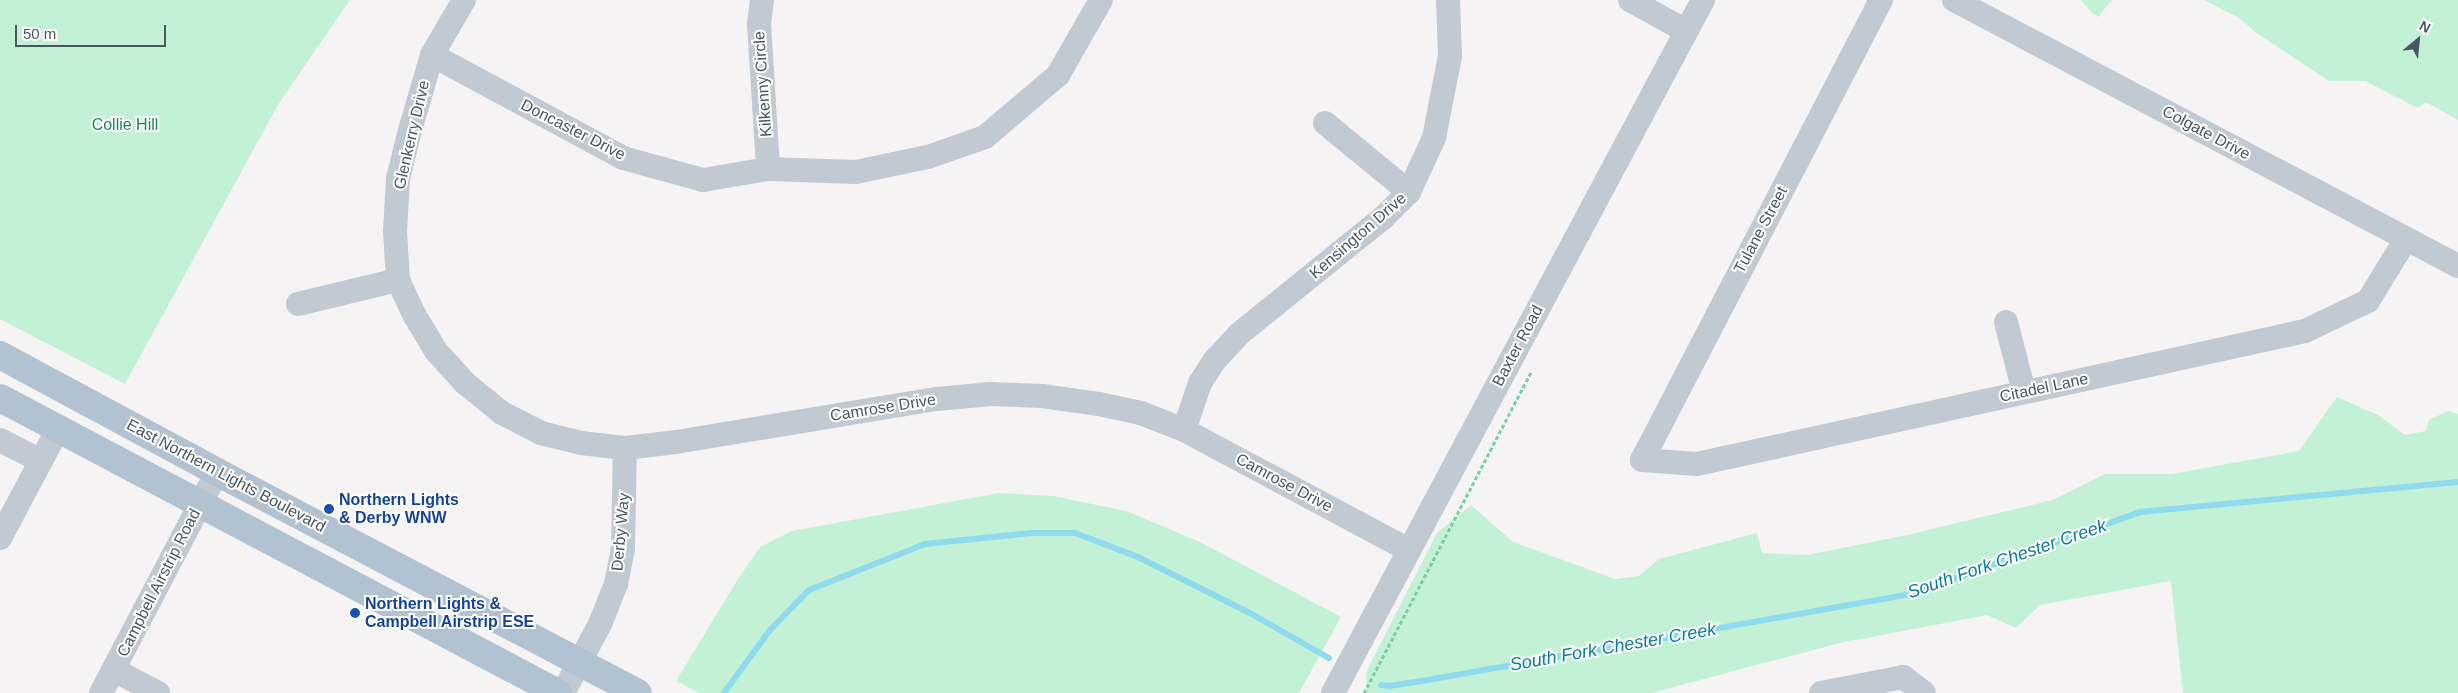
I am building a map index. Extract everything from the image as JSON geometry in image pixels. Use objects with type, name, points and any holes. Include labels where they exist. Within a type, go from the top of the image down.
[{"type":"main road","name":"East Northern Lights Boulevard","points":[[0,355],[217,472],[638,693]]},
{"type":"main road","points":[[0,398],[558,693]]},
{"type":"street","name":"Glenkerry Drive","points":[[398,280],[395,231],[398,179],[432,55],[464,0]]},
{"type":"street","name":"Kilkenny Circle","points":[[762,0],[759,24],[768,169]]},
{"type":"street","name":"Doncaster Drive","points":[[432,55],[622,158],[703,180],[768,169],[856,172],[928,157],[985,137],[1058,75],[1101,0]]},
{"type":"street","name":"Kensington Drive","points":[[1184,430],[1200,383],[1216,360],[1240,334],[1383,218],[1409,192],[1434,138],[1450,56],[1448,0]]},
{"type":"street","points":[[1630,0],[1686,31]]},
{"type":"street","name":"Baxter Road","points":[[1333,693],[1703,0]]},
{"type":"street","name":"Tulane Street","points":[[1642,460],[1881,0]]},
{"type":"street","name":"Colgate Drive","points":[[1954,0],[2458,266]]},
{"type":"street","points":[[1325,124],[1409,192]]},
{"type":"street","name":"Citadel Lane","points":[[1642,460],[1697,464],[2305,331],[2368,301],[2406,239]]},
{"type":"street","points":[[298,304],[398,280]]},
{"type":"street","name":"Camrose Drive","points":[[398,280],[415,316],[436,351],[464,383],[502,412],[541,433],[581,443],[625,448],[676,442],[937,399],[991,394],[1042,396],[1099,404],[1141,413],[1184,430],[1409,550]]},
{"type":"street","points":[[2006,322],[2024,392]]},
{"type":"street","points":[[0,538],[58,429]]},
{"type":"street","points":[[0,440],[41,461]]},
{"type":"street","name":"Derby Way","points":[[563,693],[600,624],[616,584],[623,549],[625,448]]},
{"type":"street","name":"Campbell Airstrip Road","points":[[101,693],[217,472]]},
{"type":"street","points":[[114,670],[158,693]]},
{"type":"street","points":[[1821,693],[1903,677],[1924,693]]},
{"type":"green space","name":"Collie Hill","points":[[0,0],[350,0],[279,103],[125,384],[0,319]]},
{"type":"green space","points":[[2081,0],[2112,0],[2098,17]]},
{"type":"green space","points":[[2204,0],[2458,0],[2458,120],[2426,102],[2418,108],[2365,81],[2329,81],[2258,34],[2239,18]]},
{"type":"green space","points":[[2337,397],[2378,415],[2405,435],[2426,431],[2429,420],[2448,411],[2458,414],[2458,693],[2183,693],[2171,581],[2040,605],[2016,628],[1987,615],[1840,643],[1651,693],[1367,693],[1366,672],[1437,533],[1471,505],[1513,542],[1615,579],[1639,576],[1659,559],[1757,533],[1762,553],[1807,555],[1907,535],[2053,500],[2105,474],[2172,474],[2299,451]]},
{"type":"green space","points":[[999,493],[1053,496],[1126,511],[1200,542],[1341,617],[1299,693],[700,693],[676,681],[738,579],[760,547],[792,531]]},
{"type":"waterway","name":"South Fork Chester Creek","points":[[1381,685],[1390,686],[1428,680],[1914,593],[2140,512],[2458,482]]},
{"type":"waterway","name":"South Fork Chester Creek","points":[[724,693],[770,630],[809,590],[925,544],[1031,533],[1075,533],[1138,557],[1250,613],[1329,658]]},
{"type":"place","name":"Northern Lights & Derby WNW","points":[[329,509]]},
{"type":"place","name":"Northern Lights & Campbell Airstrip ESE","points":[[355,613]]}]
